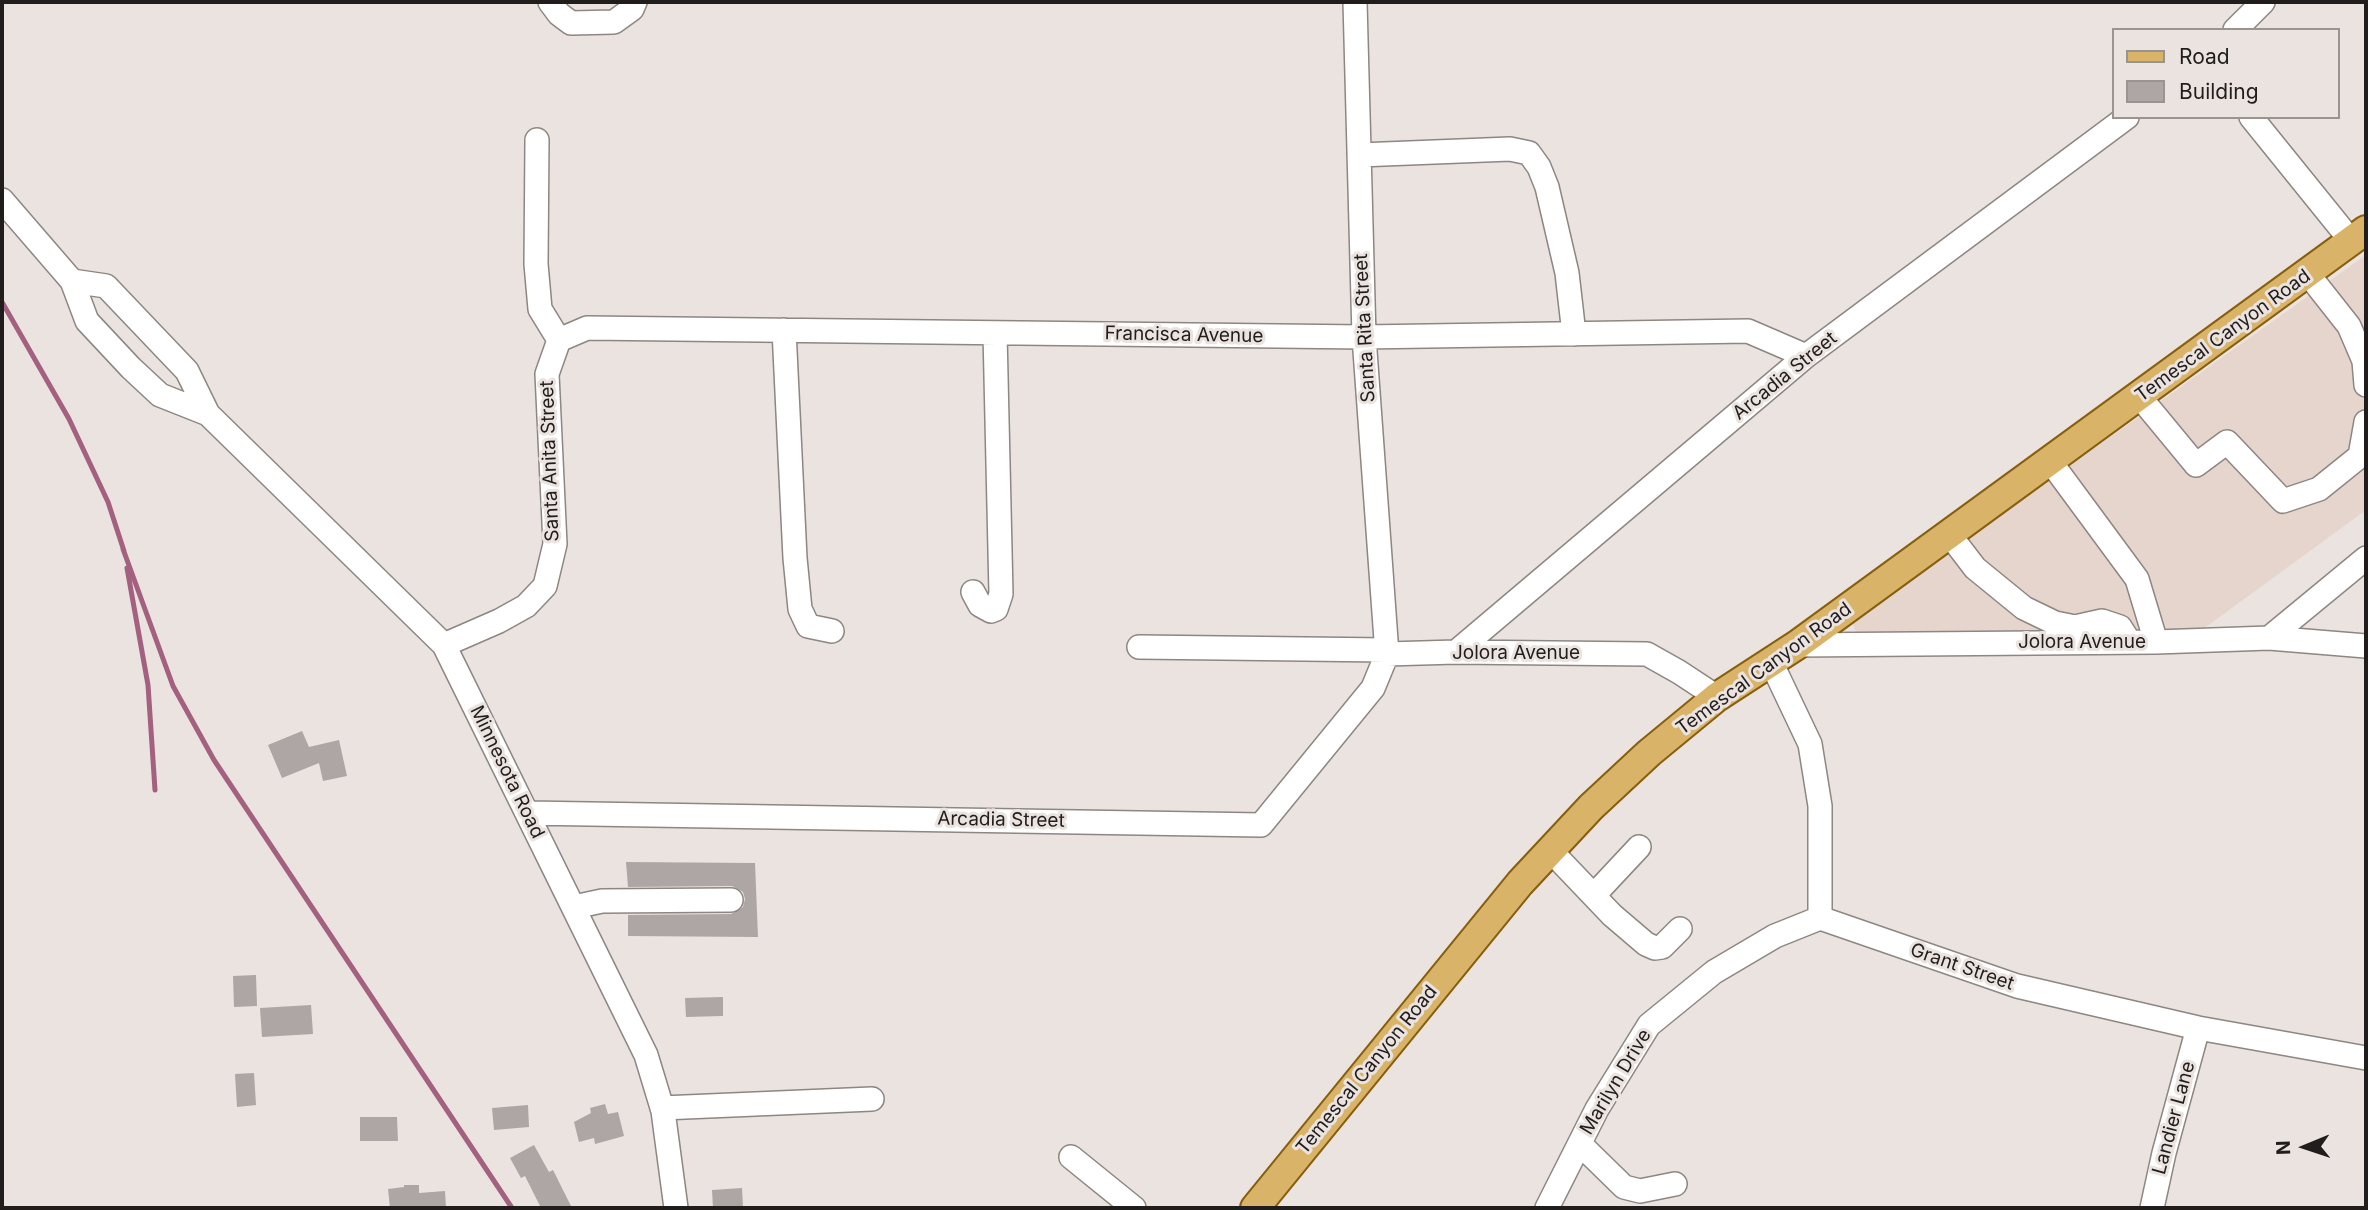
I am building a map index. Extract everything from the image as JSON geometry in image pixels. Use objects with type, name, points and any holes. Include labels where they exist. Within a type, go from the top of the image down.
[{"type":"main road","name":"Temescal Canyon Road","points":[[1255,1208],[1520,883],[1591,807],[1649,753],[1717,697],[1797,645],[2359,236]]},
{"type":"street","points":[[550,2],[570,23],[614,22],[632,9],[635,2]]},
{"type":"street","name":"Santa Rita Street","points":[[1355,2],[1364,337],[1387,652]]},
{"type":"street","points":[[2237,28],[2263,2]]},
{"type":"street","name":"Arcadia Street","points":[[1456,652],[1806,356],[2124,119]]},
{"type":"street","points":[[2253,119],[2359,236]]},
{"type":"street","points":[[537,140],[536,264],[540,309],[559,340]]},
{"type":"street","points":[[1359,155],[1510,149],[1529,153],[1539,167],[1547,187],[1567,273],[1574,334]]},
{"type":"street","name":"Minnesota Road","points":[[2,200],[72,281],[87,321],[160,396],[208,414]]},
{"type":"street","points":[[2308,274],[2349,326],[2364,361],[2366,385]]},
{"type":"street","name":"Minnesota Road","points":[[72,281],[106,286],[187,371],[208,414],[444,645],[646,1055],[662,1108],[676,1208]]},
{"type":"street","name":"Francisca Avenue","points":[[559,340],[587,328],[1364,337],[1748,331],[1806,356]]},
{"type":"street","points":[[784,330],[800,609],[808,626],[832,631]]},
{"type":"street","points":[[973,592],[980,605],[991,611],[996,609],[1001,594],[995,333]]},
{"type":"street","name":"Santa Anita Street","points":[[444,645],[526,606],[545,586],[555,544],[547,374],[559,340]]},
{"type":"street","points":[[2140,396],[2196,465],[2227,442],[2283,500],[2319,489],[2360,456],[2366,422]]},
{"type":"street","points":[[2050,461],[2137,579],[2156,642]]},
{"type":"street","points":[[1949,534],[1975,568],[2024,608],[2055,623],[2076,627],[2102,621],[2120,626],[2129,641]]},
{"type":"street","points":[[2269,638],[2366,558]]},
{"type":"street","name":"Jolora Avenue","points":[[1797,645],[2156,642],[2269,638],[2366,646]]},
{"type":"street","name":"Jolora Avenue","points":[[1139,647],[1647,654],[1717,697]]},
{"type":"street","name":"Arcadia Street","points":[[528,813],[1261,825],[1373,688],[1387,652]]},
{"type":"street","points":[[1771,662],[1810,744],[1820,806],[1820,918]]},
{"type":"street","points":[[1595,894],[1639,847]]},
{"type":"street","points":[[1550,850],[1595,894],[1612,915],[1646,944],[1655,948],[1662,947],[1680,929]]},
{"type":"street","points":[[574,907],[603,901],[731,900]]},
{"type":"street","name":"Grant Street","points":[[1820,918],[2017,986],[2198,1028],[2366,1058]]},
{"type":"street","name":"Marilyn Drive","points":[[1547,1208],[1597,1109],[1649,1025],[1714,972],[1775,936],[1820,918]]},
{"type":"street","name":"Landier Lane","points":[[2152,1208],[2198,1028]]},
{"type":"street","points":[[662,1108],[872,1099]]},
{"type":"street","points":[[1580,1144],[1625,1187],[1640,1191],[1675,1184]]},
{"type":"street","points":[[1071,1157],[1134,1208]]},
{"type":"shaded area","points":[[2366,255],[2366,510],[2199,632],[1861,636],[1855,630],[1852,621]]},
{"type":"building","points":[[302,731],[309,747],[339,740],[347,776],[323,781],[319,763],[282,778],[268,745]]},
{"type":"building","points":[[626,862],[755,863],[758,937],[628,936],[628,915],[731,914],[743,907],[745,899],[743,892],[732,886],[628,887]]},
{"type":"building","points":[[256,975],[257,1006],[234,1007],[233,976]]},
{"type":"building","points":[[723,997],[723,1016],[686,1017],[685,998]]},
{"type":"building","points":[[311,1005],[313,1034],[262,1037],[260,1008]]},
{"type":"building","points":[[254,1073],[256,1105],[237,1107],[235,1074]]},
{"type":"building","points":[[605,1104],[608,1114],[618,1112],[624,1136],[595,1144],[594,1138],[579,1142],[574,1122],[591,1113],[590,1108]]},
{"type":"building","points":[[528,1105],[529,1127],[494,1130],[492,1108]]},
{"type":"building","points":[[360,1117],[397,1117],[398,1141],[360,1141]]},
{"type":"building","points":[[534,1145],[549,1172],[553,1170],[572,1208],[541,1208],[525,1176],[521,1178],[510,1158]]},
{"type":"building","points":[[419,1185],[419,1193],[445,1191],[446,1208],[390,1208],[388,1189]]},
{"type":"building","points":[[742,1188],[743,1208],[713,1208],[712,1190]]},
{"type":"waterway","points":[[2,302],[69,419],[108,502],[124,551]]},
{"type":"waterway","points":[[123,549],[173,686],[214,760],[512,1208]]},
{"type":"waterway","points":[[127,568],[148,685],[155,790]]}]
